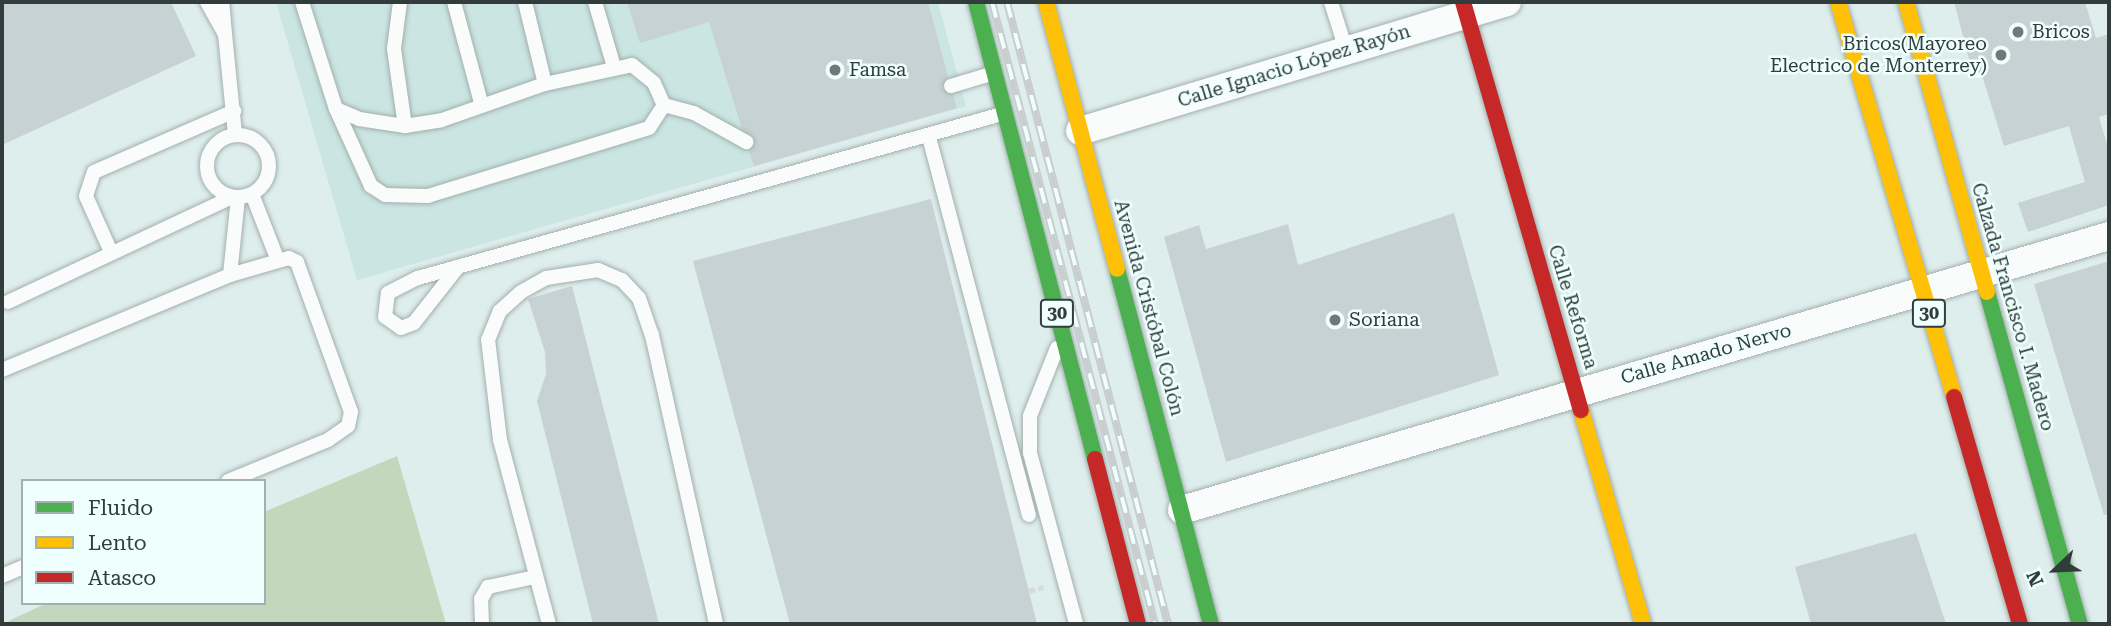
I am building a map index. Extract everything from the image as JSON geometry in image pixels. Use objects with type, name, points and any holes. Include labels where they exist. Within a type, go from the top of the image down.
[{"type":"main road","name":"30","points":[[976,2],[1139,624]]},
{"type":"main road","name":"Avenida Cristóbal Colón","points":[[1046,2],[1211,624]]},
{"type":"main road","name":"30","points":[[1838,2],[2020,624]]},
{"type":"main road","name":"Calzada Francisco I. Madero","points":[[1906,2],[2080,624]]},
{"type":"main road","name":"Calle Reforma","points":[[1464,8],[1643,624]]},
{"type":"street","name":"Calle Ignacio López Rayón","points":[[1080,131],[1346,50],[1464,8],[1507,2]]},
{"type":"street","name":"Calle Amado Nervo","points":[[1182,510],[2109,236]]},
{"type":"lane","points":[[207,2],[225,34]]},
{"type":"lane","points":[[222,2],[235,135]]},
{"type":"lane","points":[[302,2],[336,109],[363,178],[385,195],[404,198],[428,196],[637,133],[658,120],[664,105],[654,83],[632,65],[545,84],[481,103],[442,120],[405,126],[359,119],[336,109]]},
{"type":"lane","points":[[400,2],[394,49],[405,126]]},
{"type":"lane","points":[[454,2],[481,103]]},
{"type":"lane","points":[[525,2],[545,84]]},
{"type":"lane","points":[[595,2],[614,67]]},
{"type":"lane","points":[[1331,2],[1346,50]]},
{"type":"lane","points":[[951,86],[996,73]]},
{"type":"lane","points":[[664,105],[694,113],[746,142]]},
{"type":"lane","points":[[111,253],[86,196],[94,172],[234,111]]},
{"type":"lane","points":[[458,267],[414,323],[401,328],[385,317],[384,299],[396,288],[458,267],[929,137],[1006,113]]},
{"type":"lane","points":[[8,302],[240,196],[266,179],[268,158],[255,141],[235,135],[211,150],[207,170],[215,187],[240,196],[277,258]]},
{"type":"lane","points":[[929,137],[1030,515]]},
{"type":"lane","points":[[230,275],[240,196]]},
{"type":"lane","points":[[2,370],[230,275],[277,258],[297,262],[351,412],[348,426],[328,440],[233,479]]},
{"type":"lane","points":[[549,624],[500,440],[488,340],[500,312],[521,292],[546,278],[598,270],[622,280],[639,298],[652,335],[716,624]]},
{"type":"lane","points":[[1062,334],[1030,415],[1030,453],[1076,624]]},
{"type":"lane","points":[[2,576],[21,568]]},
{"type":"lane","points":[[482,624],[481,599],[488,587],[535,577]]},
{"type":"shaded area","points":[[276,2],[938,2],[966,106],[357,280]]},
{"type":"green space","points":[[397,456],[446,624],[2,624],[43,605],[266,605],[266,511]]},
{"type":"building","points":[[2,2],[171,2],[196,56],[2,145]]},
{"type":"building","name":"Famsa","points":[[627,2],[928,2],[948,77],[942,88],[953,95],[957,108],[754,166],[749,151],[755,138],[742,129],[709,22],[640,43]]},
{"type":"building","points":[[1954,2],[2085,2],[2096,38],[2109,34],[2109,114],[2099,117],[2109,151],[2109,205],[2028,232],[2018,203],[2085,182],[2069,126],[2004,146],[1981,72],[1973,74]]},
{"type":"building","points":[[931,199],[1037,624],[790,624],[693,261]]},
{"type":"building","name":"Soriana","points":[[1454,213],[1499,375],[1226,462],[1164,237],[1199,225],[1206,249],[1288,224],[1298,265]]},
{"type":"building","points":[[2109,261],[2109,514],[2104,515],[2034,284]]},
{"type":"building","points":[[572,286],[659,624],[593,624],[537,401],[546,374],[545,352],[528,299]]},
{"type":"building","points":[[1916,533],[1946,624],[1811,624],[1795,567]]},
{"type":"railway","points":[[992,2],[1155,624]]},
{"type":"railway","points":[[1007,2],[1168,624]]},
{"type":"traffic: fast","points":[[976,2],[1095,459]]},
{"type":"traffic: fast","points":[[1117,269],[1211,624]]},
{"type":"traffic: fast","points":[[1987,292],[2080,624]]},
{"type":"traffic: slow","points":[[1046,2],[1117,269]]},
{"type":"traffic: slow","points":[[1838,2],[1954,397]]},
{"type":"traffic: slow","points":[[1906,2],[1987,292]]},
{"type":"traffic: slow","points":[[1581,410],[1643,624]]},
{"type":"traffic: jam","points":[[1463,2],[1581,410]]},
{"type":"traffic: jam","points":[[1954,397],[2020,624]]},
{"type":"traffic: jam","points":[[1095,459],[1138,624]]},
{"type":"place","name":"Bricos","points":[[2018,32]]},
{"type":"place","name":"Bricos(Mayoreo Electrico de Monterrey)","points":[[2001,55]]},
{"type":"place","name":"Famsa","points":[[835,70]]},
{"type":"place","name":"Soriana","points":[[1335,320]]}]
